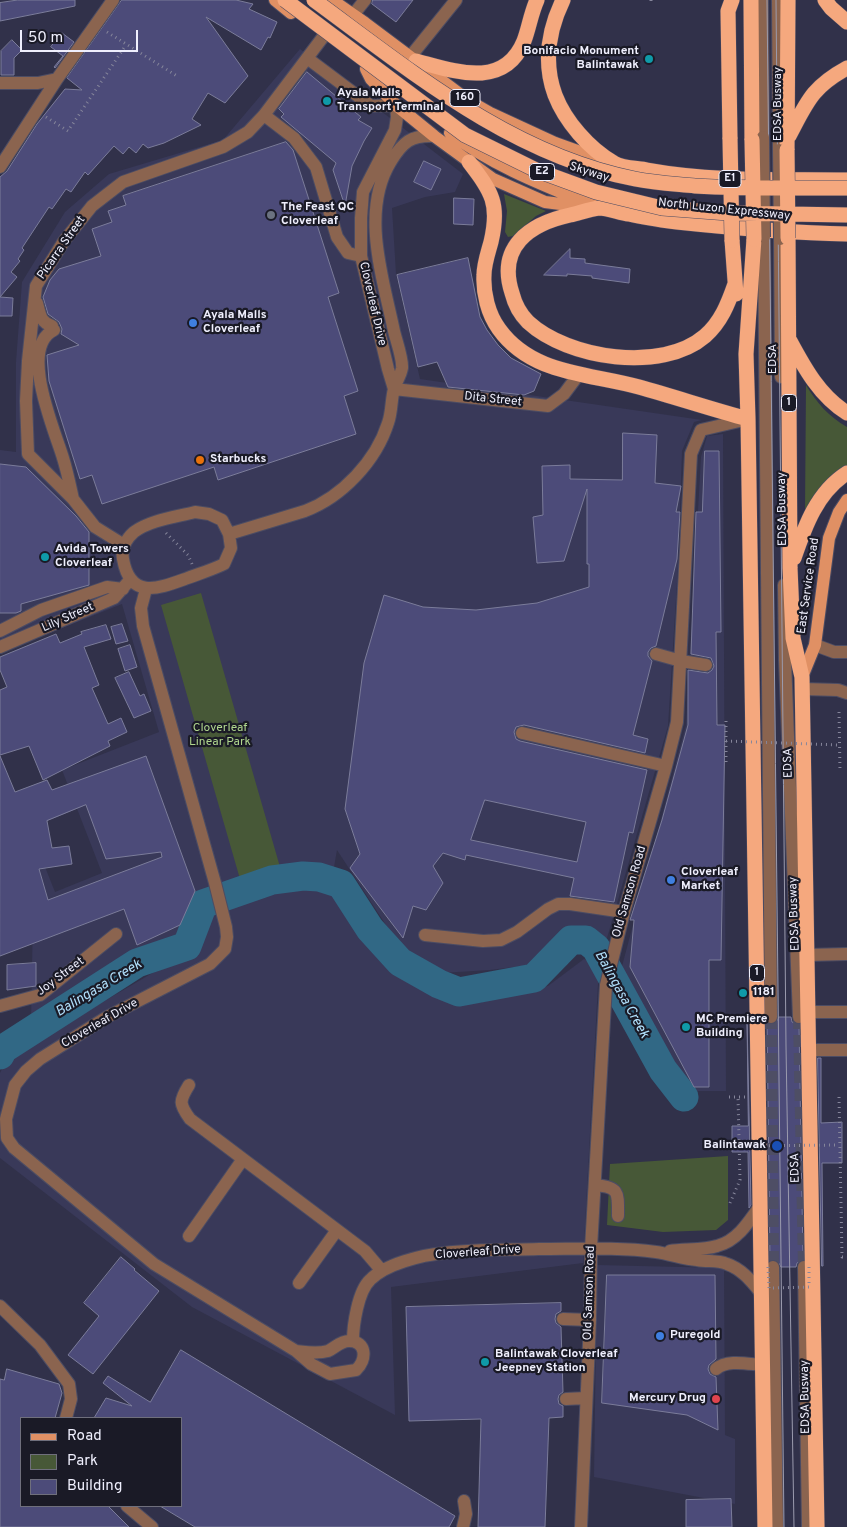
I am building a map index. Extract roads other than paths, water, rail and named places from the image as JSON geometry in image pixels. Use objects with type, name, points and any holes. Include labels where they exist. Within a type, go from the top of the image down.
[{"type":"highway","name":"Skyway","points":[[285,0],[465,135],[536,170],[596,192],[662,208],[728,214],[847,215]]},
{"type":"highway","name":"Skyway","points":[[314,0],[391,57],[478,116],[545,151],[597,170],[636,180],[665,184],[729,188],[847,188]]},
{"type":"highway","points":[[413,59],[461,73],[476,74],[502,67],[519,50],[537,0]]},
{"type":"highway","points":[[563,0],[553,25],[548,51],[550,76],[554,91],[563,112],[577,132],[615,164]]},
{"type":"highway","name":"1","points":[[751,0],[758,138],[759,238],[746,354],[765,1527]]},
{"type":"highway","name":"EDSA","points":[[788,0],[784,147],[784,238],[788,338],[790,568],[793,638],[802,683],[807,955],[804,1014],[809,1050],[817,1527]]},
{"type":"highway","points":[[825,0],[847,22]]},
{"type":"highway","points":[[728,4],[732,240],[735,284],[746,354]]},
{"type":"highway","points":[[784,147],[808,100],[831,77],[847,68]]},
{"type":"highway","points":[[471,163],[489,191],[495,208],[494,225],[484,274],[485,294],[494,321],[510,344],[520,352],[543,364],[640,387],[748,419]]},
{"type":"highway","name":"E1","points":[[615,164],[706,178],[847,180]]},
{"type":"highway","points":[[599,208],[557,218],[536,226],[522,237],[512,252],[508,270],[516,306],[527,321],[553,340],[580,350],[605,355],[640,357],[671,352],[695,343],[712,328],[721,318],[735,284]]},
{"type":"highway","name":"North Luzon Expressway","points":[[599,208],[678,222],[799,233],[847,234]]},
{"type":"highway","points":[[724,226],[847,215]]},
{"type":"highway","points":[[788,338],[810,376],[827,398],[847,414]]},
{"type":"highway","points":[[790,568],[813,511],[832,486],[847,474]]},
{"type":"main road","points":[[275,0],[366,70],[379,74],[461,141],[500,164],[552,189],[599,208]]},
{"type":"main road","name":"160","points":[[332,0],[469,101],[490,113],[568,148],[615,164]]},
{"type":"main road","points":[[366,70],[371,79],[396,105],[434,136],[493,179],[545,202],[599,208]]},
{"type":"main road","points":[[461,141],[471,163]]},
{"type":"main road","points":[[471,163],[500,164]]},
{"type":"main road","name":"East Service Road","points":[[802,683],[815,645],[829,538],[839,512],[847,500]]},
{"type":"street","points":[[0,167],[36,110],[113,0]]},
{"type":"street","points":[[353,15],[365,0]]},
{"type":"street","points":[[413,59],[456,0]]},
{"type":"street","name":"EDSA Busway","points":[[758,138],[762,0]]},
{"type":"street","name":"EDSA Busway","points":[[778,0],[784,147]]},
{"type":"street","name":"Picarra Street","points":[[124,545],[95,527],[73,499],[28,454],[26,401],[36,286],[64,241],[92,206],[123,182],[223,147],[248,132],[323,37]]},
{"type":"street","points":[[307,58],[371,106],[396,105]]},
{"type":"street","points":[[0,84],[38,83],[57,79]]},
{"type":"street","name":"Cloverleaf Drive","points":[[394,389],[361,256],[361,218],[363,192],[395,130],[396,105]]},
{"type":"street","points":[[264,114],[294,138],[316,167],[337,236],[348,253],[361,256]]},
{"type":"street","name":"Cloverleaf Drive","points":[[230,534],[317,507],[338,494],[355,478],[381,440],[389,422],[394,389],[402,367],[378,252],[376,220],[378,189],[388,166],[399,149],[413,138],[434,136]]},
{"type":"street","name":"EDSA Busway","points":[[759,238],[771,1017]]},
{"type":"street","name":"EDSA Busway","points":[[784,238],[785,660],[804,1014]]},
{"type":"street","points":[[36,286],[37,304],[41,319],[55,330],[49,333],[44,342],[40,356],[39,374],[43,397],[64,460],[73,499]]},
{"type":"street","name":"Dita Street","points":[[394,389],[548,406],[564,394],[579,374]]},
{"type":"street","points":[[26,401],[43,397]]},
{"type":"street","name":"Old Samson Road","points":[[581,1527],[590,1320],[591,1248],[606,985],[615,944],[677,722],[692,454],[701,430],[748,419]]},
{"type":"street","points":[[0,632],[41,610],[107,587],[127,585],[146,589],[161,587],[224,564],[231,548],[230,534],[222,520],[210,514],[195,512],[146,525],[133,533],[124,545],[122,555],[127,585]]},
{"type":"street","name":"Lily Street","points":[[0,647],[114,598],[127,585]]},
{"type":"street","name":"Cloverleaf Drive","points":[[146,589],[140,608],[143,626],[222,910],[227,937],[225,949],[210,964],[107,1017],[40,1059],[26,1071],[16,1085],[6,1119],[7,1138],[14,1148],[154,1264],[296,1351],[311,1364],[330,1374],[344,1371]]},
{"type":"street","points":[[815,645],[834,652],[847,652]]},
{"type":"street","points":[[656,654],[706,665]]},
{"type":"street","points":[[802,683],[847,693]]},
{"type":"street","points":[[522,733],[666,766]]},
{"type":"street","points":[[425,935],[483,941],[501,940],[517,932],[548,909],[558,904],[624,912]]},
{"type":"street","name":"Joy Street","points":[[0,1006],[40,995],[116,934]]},
{"type":"street","points":[[807,955],[847,954]]},
{"type":"street","points":[[804,1014],[847,1012]]},
{"type":"street","points":[[809,1050],[847,1050]]},
{"type":"street","points":[[189,1085],[181,1097],[182,1108],[190,1119],[365,1251],[382,1271]]},
{"type":"street","points":[[189,1236],[243,1159]]},
{"type":"street","points":[[595,1185],[614,1188],[618,1193],[618,1216]]},
{"type":"street","name":"Cloverleaf Drive","points":[[656,1252],[717,1246],[730,1240],[746,1228],[760,1206]]},
{"type":"street","points":[[299,1284],[337,1230]]},
{"type":"street","name":"Cloverleaf Drive","points":[[344,1371],[335,1364],[333,1358],[336,1346],[347,1342],[363,1290],[369,1280],[382,1271],[400,1263],[442,1253],[591,1248],[656,1252],[699,1261],[716,1261],[729,1264],[747,1276],[761,1293]]},
{"type":"street","name":"EDSA Busway","points":[[807,1266],[808,1527]]},
{"type":"street","points":[[771,1267],[777,1527]]},
{"type":"street","points":[[0,1306],[40,1345],[69,1384],[71,1399],[66,1417]]},
{"type":"street","points":[[563,1319],[590,1320]]},
{"type":"street","points":[[296,1351],[312,1353],[328,1350],[347,1342],[362,1348],[364,1360],[356,1370],[344,1371]]},
{"type":"street","points":[[716,1369],[721,1364],[736,1363],[762,1366]]},
{"type":"street","points":[[566,1399],[586,1398]]},
{"type":"street","points":[[463,1527],[466,1514],[464,1501]]},
{"type":"street","points":[[128,1507],[152,1527]]},
{"type":"waterway","name":"Balingasa Creek","points":[[0,1055],[3,1049],[137,963],[187,946],[203,904],[272,880],[303,876],[319,877],[341,884],[370,929],[400,962],[439,984],[459,992],[534,978],[571,940],[586,940],[596,948],[663,1070],[684,1097]]},
{"type":"tunnel","points":[[771,1017],[773,1267]]},
{"type":"tunnel","points":[[799,1017],[804,1267]]},
{"type":"tram line","points":[[767,0],[784,1527]]},
{"type":"tram line","points":[[776,0],[786,1046],[794,1527]]},
{"type":"place","name":"Bonifacio Monument Balintawak","points":[[649,59]]},
{"type":"place","name":"Ayala Malls Transport Terminal","points":[[327,101]]},
{"type":"place","name":"The Feast QC Cloverleaf","points":[[271,215]]},
{"type":"place","name":"Ayala Malls Cloverleaf","points":[[193,323]]},
{"type":"place","name":"Starbucks","points":[[200,460]]},
{"type":"place","name":"Avida Towers Cloverleaf","points":[[45,557]]},
{"type":"place","name":"Cloverleaf Market","points":[[671,880]]},
{"type":"place","name":"1181","points":[[743,993]]},
{"type":"place","name":"MC Premiere Building","points":[[686,1027]]},
{"type":"place","name":"Balintawak","points":[[777,1146]]},
{"type":"place","name":"Puregold","points":[[660,1336]]},
{"type":"place","name":"Balintawak Cloverleaf Jeepney Station","points":[[485,1362]]},
{"type":"place","name":"Mercury Drug","points":[[716,1399]]},
{"type":"park label","name":"Cloverleaf Linear Park","points":[[220,736]]}]
